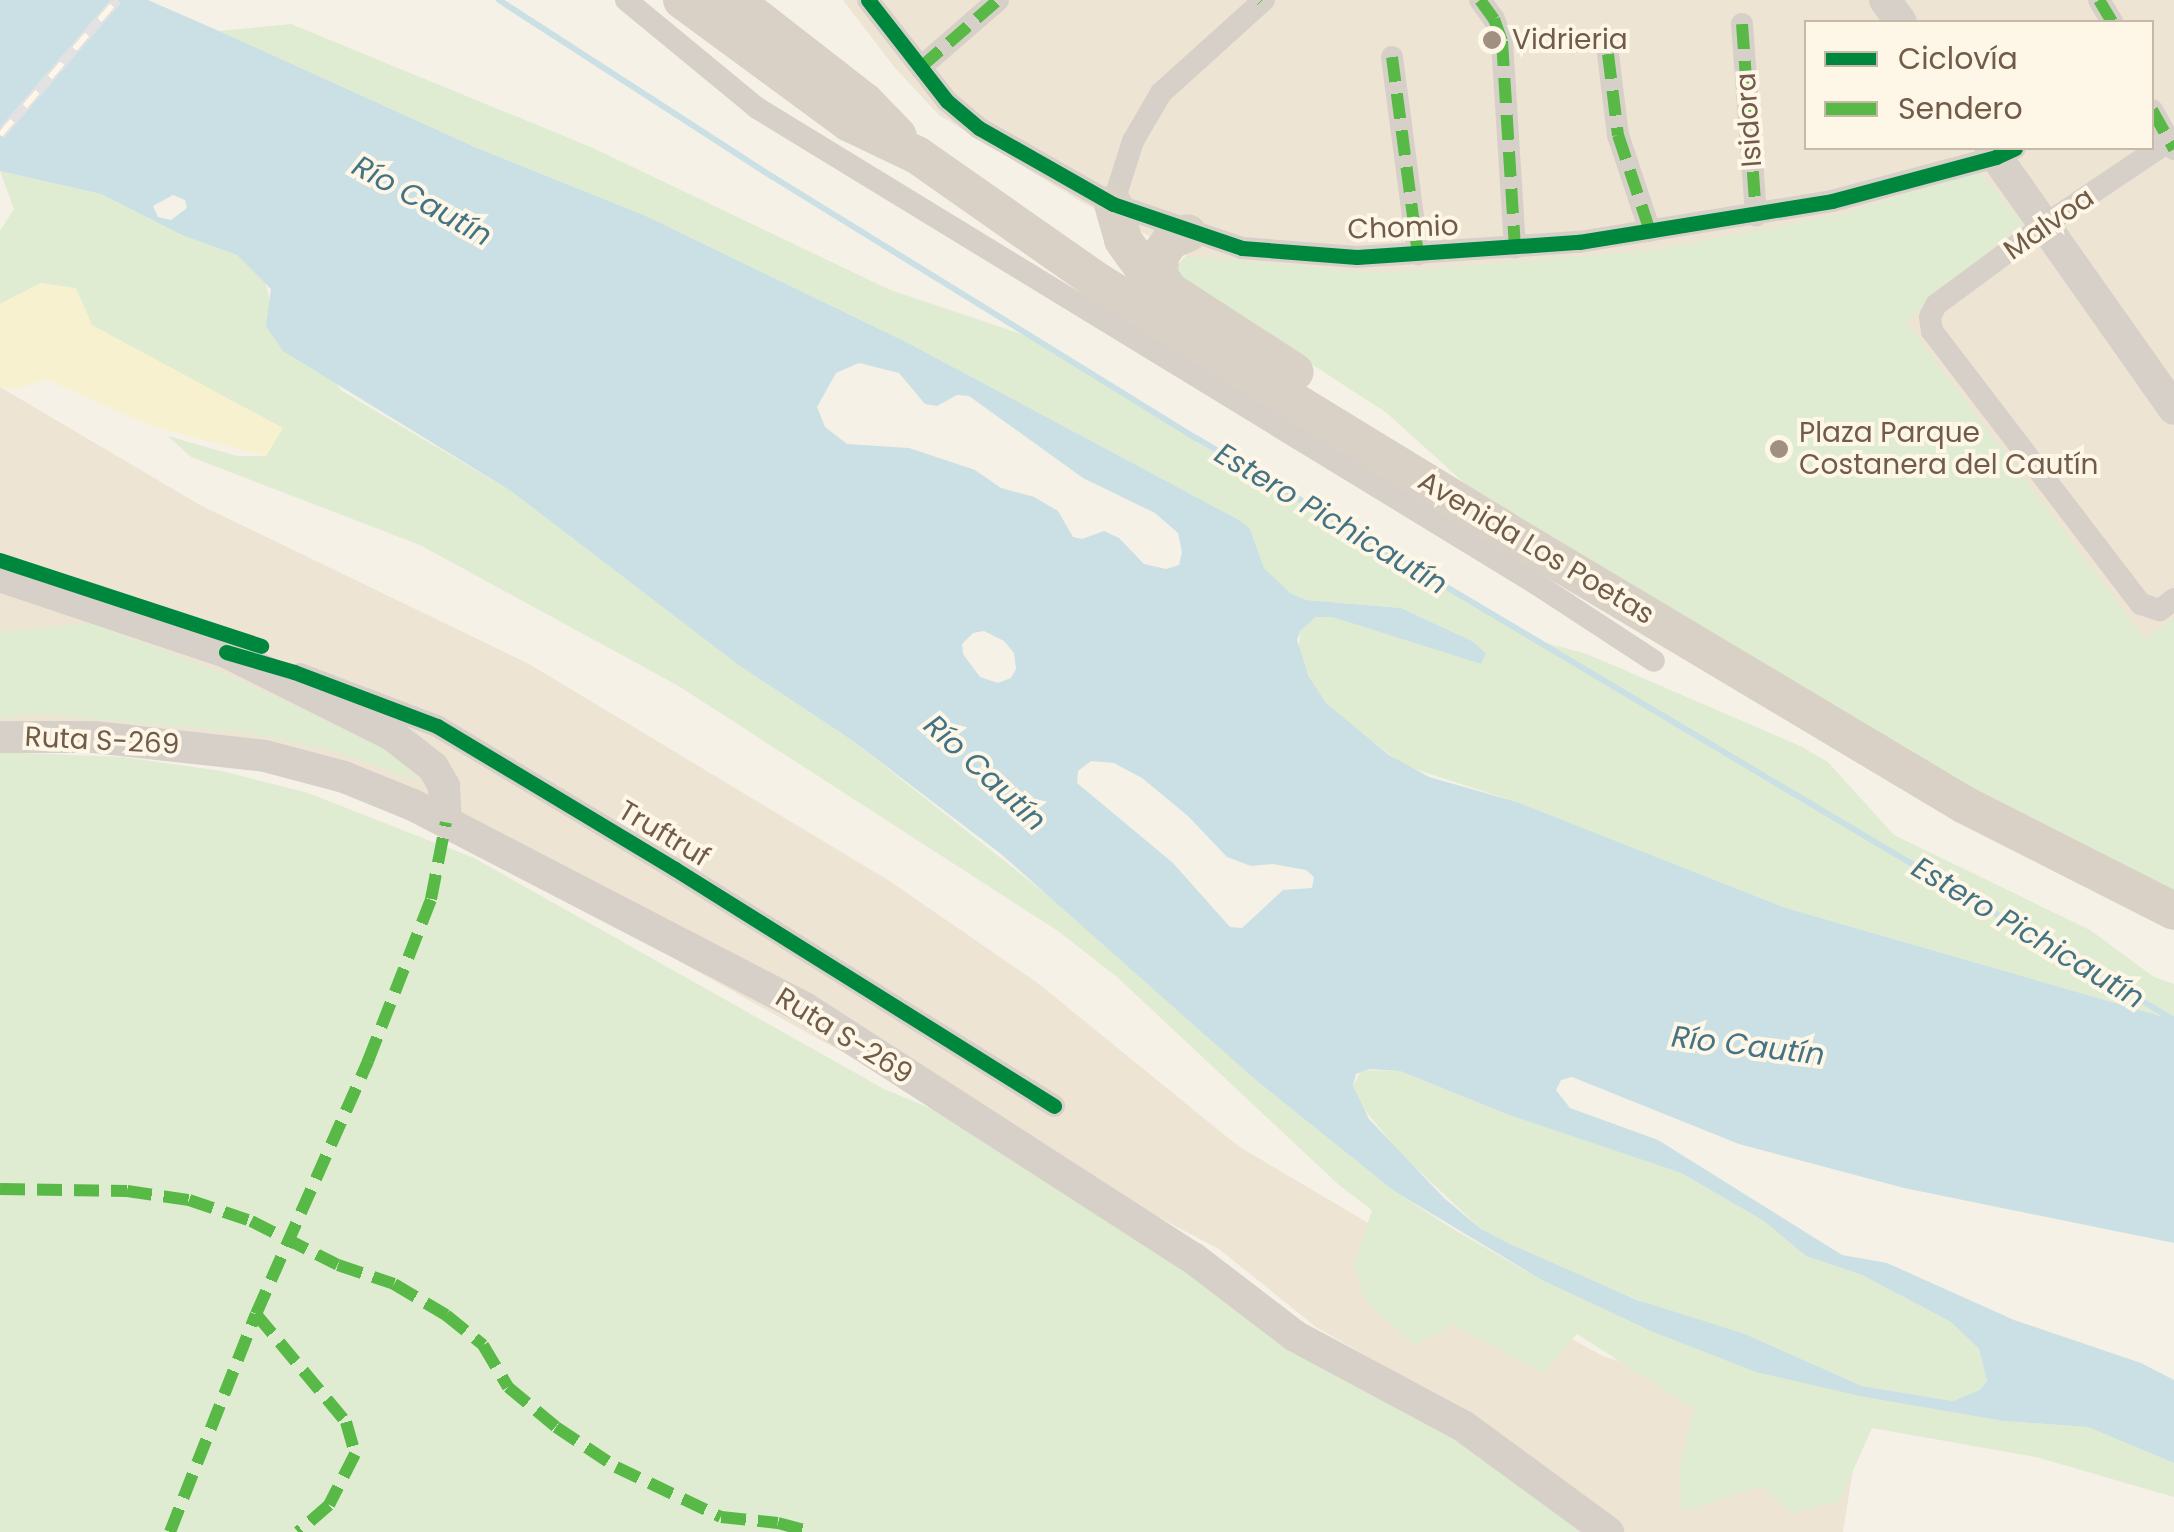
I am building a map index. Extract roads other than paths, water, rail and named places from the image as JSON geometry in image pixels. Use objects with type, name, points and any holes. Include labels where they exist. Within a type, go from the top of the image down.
[{"type":"main road","points":[[669,0],[743,44]]},
{"type":"main road","name":"Avenida Los Poetas","points":[[682,0],[848,122],[917,155],[1100,282],[1470,509],[1965,805],[2174,910]]},
{"type":"main road","name":"Avenida Los Poetas","points":[[734,0],[865,102],[917,155]]},
{"type":"main road","points":[[2000,151],[2044,225],[2174,409]]},
{"type":"main road","points":[[1112,204],[1131,254],[1150,279],[1390,433],[1470,509]]},
{"type":"main road","points":[[1170,292],[1159,275],[1160,255],[1171,240],[1188,232]]},
{"type":"main road","name":"Truftruf","points":[[0,576],[226,652],[416,750],[444,786],[446,822]]},
{"type":"main road","name":"Ruta S-269","points":[[0,737],[94,737],[266,756],[344,777],[446,822],[803,1007],[1193,1258],[1295,1336],[1463,1426],[1608,1532]]},
{"type":"street","points":[[626,0],[756,108],[1536,583],[1654,661]]},
{"type":"street","name":"Chomio","points":[[868,0],[947,102],[979,128],[1112,204],[1242,248],[1290,254],[1418,254],[1516,248],[1650,231],[1832,201],[2000,151]]},
{"type":"street","points":[[921,67],[998,0]]},
{"type":"street","points":[[1112,204],[1133,141],[1161,93],[1262,0]]},
{"type":"street","points":[[1480,0],[1494,19],[1502,41],[1516,248]]},
{"type":"street","name":"Isidora","points":[[1742,24],[1756,215]]},
{"type":"street","points":[[1608,54],[1618,134],[1650,231]]},
{"type":"street","points":[[1392,57],[1418,254]]},
{"type":"street","points":[[2154,113],[2172,143]]},
{"type":"street","name":"Malvoa","points":[[2167,604],[2142,604],[1932,330],[1930,316],[1936,305],[2044,225],[2172,143]]},
{"type":"street","name":"Truftruf","points":[[226,652],[294,672],[437,726],[676,869],[1054,1106]]},
{"type":"water","name":"Río Cautín","points":[[0,0],[148,0],[477,148],[646,216],[906,342],[1241,521],[1250,529],[1264,568],[1290,593],[1306,600],[1401,608],[1472,641],[1486,653],[1481,664],[1332,617],[1316,617],[1301,630],[1297,640],[1309,677],[1326,703],[1389,755],[1429,777],[1517,802],[1786,908],[2174,1020],[2174,1243],[1904,1188],[1739,1144],[1572,1077],[1561,1080],[1556,1090],[1570,1108],[1658,1140],[1842,1255],[1887,1263],[2014,1320],[2141,1363],[2174,1380],[2174,1463],[2088,1427],[2003,1421],[1864,1397],[1756,1372],[1651,1331],[1540,1279],[1394,1191],[1257,1081],[1001,854],[853,741],[737,664],[511,491],[283,351],[266,326],[271,289],[237,255],[182,235],[101,194],[0,171]],"holes":[[[173,195],[185,200],[187,208],[171,220],[158,217],[153,206]],[[859,363],[899,373],[925,404],[937,406],[957,395],[969,396],[1083,478],[1155,513],[1178,533],[1182,552],[1179,565],[1166,569],[1144,564],[1119,538],[1104,531],[1082,539],[1073,537],[1058,511],[1034,497],[1001,488],[975,470],[909,448],[847,444],[825,427],[817,407],[836,373]],[[984,631],[1004,641],[1014,653],[1016,669],[1011,678],[998,683],[980,677],[963,654],[962,644],[973,633]],[[1091,761],[1114,763],[1142,778],[1188,816],[1227,857],[1251,866],[1273,864],[1306,870],[1314,877],[1312,888],[1283,890],[1242,928],[1230,927],[1173,863],[1077,783],[1078,771]],[[1369,1069],[1400,1071],[1509,1115],[1681,1173],[1764,1221],[1806,1256],[1862,1275],[1951,1322],[1979,1349],[1987,1381],[1980,1390],[1953,1401],[1862,1386],[1745,1334],[1637,1300],[1510,1244],[1481,1229],[1444,1198],[1369,1119],[1353,1086],[1356,1074]]]},
{"type":"waterway","name":"Estero Pichicautín","points":[[499,0],[773,177],[1198,439],[2174,1020]]},
{"type":"railway","points":[[0,135],[117,0]]},
{"type":"place","name":"Vidrieria","points":[[1492,40]]},
{"type":"place","name":"Plaza Parque Costanera del Cautín","points":[[1779,449]]}]
